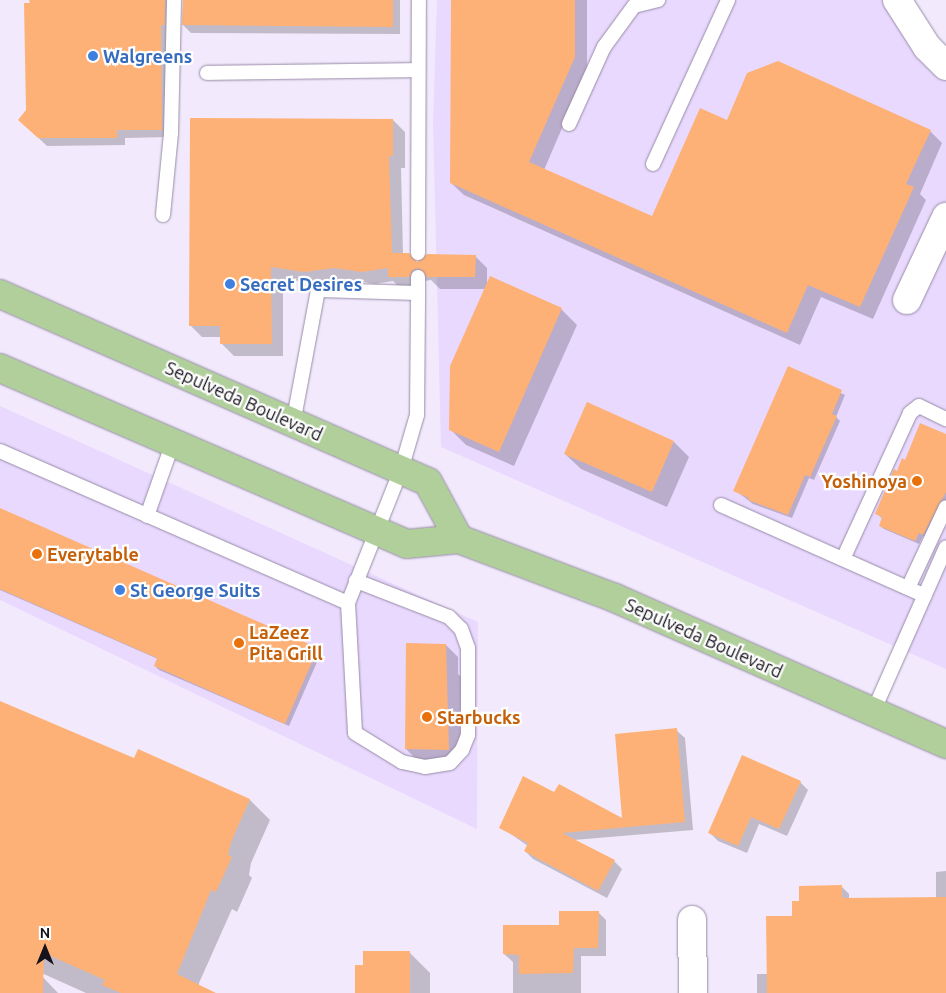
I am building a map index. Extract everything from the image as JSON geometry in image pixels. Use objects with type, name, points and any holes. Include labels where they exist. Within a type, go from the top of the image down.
[{"type":"main road","name":"Sepulveda Boulevard","points":[[0,294],[428,482],[459,539]]},
{"type":"main road","name":"Sepulveda Boulevard","points":[[0,368],[172,445],[407,544],[459,539],[615,598],[946,744]]},
{"type":"street","points":[[896,0],[927,47],[946,66]]},
{"type":"street","points":[[907,300],[946,216]]},
{"type":"street","points":[[692,920],[693,993]]},
{"type":"lane","points":[[162,215],[171,133],[174,0]]},
{"type":"lane","points":[[418,254],[419,0]]},
{"type":"lane","points":[[569,124],[604,47],[634,6],[658,0]]},
{"type":"lane","points":[[653,164],[728,0]]},
{"type":"lane","points":[[208,73],[418,70]]},
{"type":"lane","points":[[356,581],[449,617],[461,629],[468,648],[468,735],[462,750],[450,762],[425,767],[402,762],[355,733],[348,603],[356,581],[401,470],[417,416],[418,277]]},
{"type":"lane","points":[[293,424],[318,290],[418,293]]},
{"type":"lane","points":[[843,559],[910,413],[919,406],[946,419]]},
{"type":"lane","points":[[147,516],[172,445]]},
{"type":"lane","points":[[0,452],[348,603]]},
{"type":"lane","points":[[721,505],[925,596]]},
{"type":"lane","points":[[908,588],[946,507]]},
{"type":"lane","points":[[873,712],[946,547]]},
{"type":"shaded area","points":[[437,0],[892,0],[946,71],[946,669],[441,447],[433,122]]},
{"type":"shaded area","points":[[0,406],[478,622],[477,829],[0,600]]},
{"type":"building","name":"Walgreens","points":[[29,0],[165,0],[165,25],[161,25],[162,130],[117,130],[117,138],[38,138],[18,120],[26,110],[24,3],[30,3]]},
{"type":"building","points":[[183,0],[393,0],[393,27],[182,25]]},
{"type":"building","points":[[451,0],[575,0],[575,57],[529,162],[652,216],[700,108],[727,120],[747,73],[778,61],[931,130],[906,184],[914,187],[860,307],[808,285],[787,333],[450,183]]},
{"type":"building","points":[[190,118],[393,119],[393,156],[389,156],[392,253],[409,253],[417,262],[427,254],[476,255],[475,277],[427,277],[418,268],[413,270],[409,277],[388,277],[388,268],[362,272],[334,268],[304,272],[271,267],[272,344],[220,344],[220,326],[189,326]]},
{"type":"building","points":[[490,276],[562,308],[499,452],[449,430],[450,366]]},
{"type":"building","points":[[788,366],[842,390],[832,414],[837,416],[810,477],[805,475],[788,515],[748,500],[749,498],[733,491]]},
{"type":"building","points":[[587,402],[674,441],[652,492],[564,454]]},
{"type":"building","name":"Yoshinoya","points":[[920,423],[946,434],[946,492],[923,535],[919,533],[915,541],[879,526],[882,517],[875,514],[894,469],[897,471],[902,458],[905,460]]},
{"type":"building","points":[[0,508],[318,648],[285,724],[154,666],[157,658],[0,589]]},
{"type":"building","name":"Starbucks","points":[[406,643],[446,644],[449,750],[405,749]]},
{"type":"building","points":[[0,701],[134,758],[138,749],[250,799],[231,842],[228,855],[232,857],[216,892],[211,890],[177,974],[216,993],[121,993],[102,985],[105,980],[44,953],[43,993],[0,993]]},
{"type":"building","points":[[677,728],[685,822],[562,833],[615,860],[598,891],[524,851],[528,843],[499,828],[523,776],[554,792],[559,784],[622,818],[615,734]]},
{"type":"building","points":[[742,755],[801,781],[779,829],[751,817],[738,846],[708,833]]},
{"type":"building","points":[[842,885],[842,898],[946,897],[946,993],[767,993],[766,916],[792,916],[792,901],[799,901],[799,886]]},
{"type":"building","points":[[559,911],[599,911],[598,948],[574,948],[573,973],[519,974],[519,955],[503,954],[503,925],[559,925]]},
{"type":"building","points":[[363,951],[410,951],[410,993],[355,993],[355,965],[363,965]]},
{"type":"place","name":"Walgreens","points":[[93,56]]},
{"type":"place","name":"Secret Desires","points":[[230,284]]},
{"type":"place","name":"Yoshinoya","points":[[917,481]]},
{"type":"place","name":"Everytable","points":[[37,554]]},
{"type":"place","name":"St George Suits","points":[[120,590]]},
{"type":"place","name":"LaZeez Pita Grill","points":[[239,643]]},
{"type":"place","name":"Starbucks","points":[[427,717]]}]
